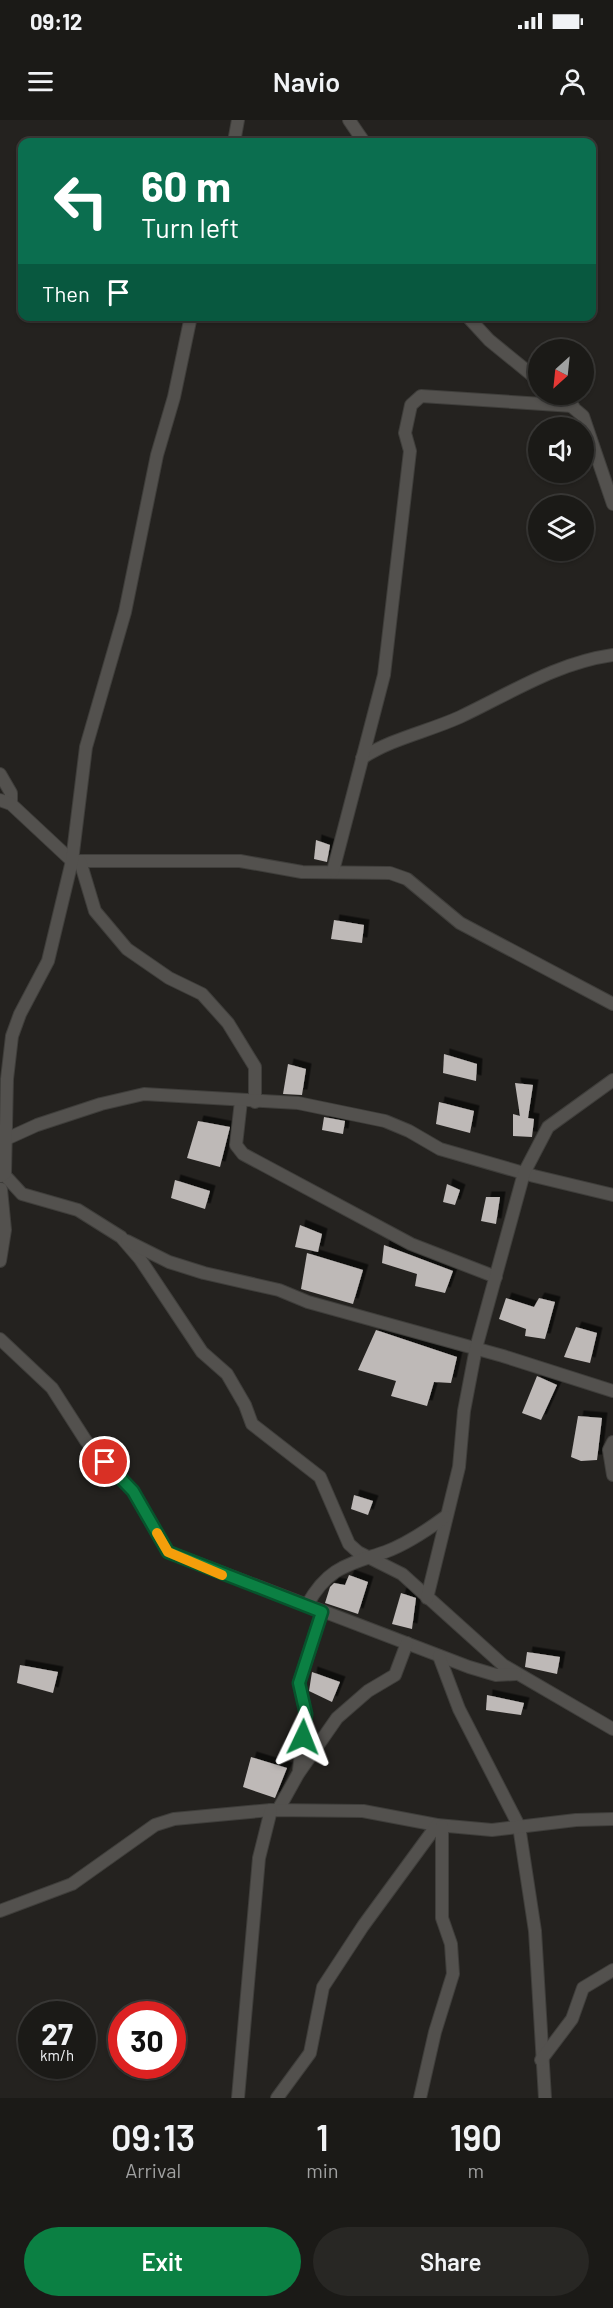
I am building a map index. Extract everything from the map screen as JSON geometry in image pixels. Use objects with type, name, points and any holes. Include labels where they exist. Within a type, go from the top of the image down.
[{"type":"street","points":[[235,138],[238,120]]},
{"type":"street","points":[[349,120],[361,138]]},
{"type":"street","points":[[22,1194],[2,1173],[3,1133],[12,1036],[20,1014],[48,961],[76,861],[86,747],[125,612],[190,321]]},
{"type":"street","points":[[472,321],[489,340],[528,372]]},
{"type":"street","points":[[333,871],[387,650],[410,451],[405,433],[411,405],[421,396],[573,406],[583,416],[592,436],[613,504]]},
{"type":"street","points":[[362,758],[391,741],[462,716],[540,676],[579,660],[613,655]]},
{"type":"street","points":[[0,774],[11,793],[5,802],[76,861],[95,911],[127,949],[169,978],[202,994],[228,1023],[255,1067],[255,1102]]},
{"type":"street","points":[[76,861],[240,861],[302,872],[390,873],[407,879],[460,923],[613,1004]]},
{"type":"street","points":[[427,1598],[459,1467],[464,1411],[476,1348],[524,1173],[548,1127],[613,1080]]},
{"type":"street","points":[[3,1133],[37,1125],[124,1097],[144,1094],[320,1106],[385,1121],[409,1131],[440,1149],[524,1173],[613,1194]]},
{"type":"street","points":[[241,1101],[236,1145],[243,1154],[411,1244],[495,1276]]},
{"type":"street","points":[[0,1261],[5,1230],[0,1189],[78,1210],[156,1256],[204,1273],[279,1290],[308,1302],[476,1348],[613,1391]]},
{"type":"street","points":[[121,1237],[140,1259],[202,1352],[227,1374],[245,1405],[252,1424],[320,1477],[349,1544],[368,1557],[402,1574],[516,1674],[613,1729]]},
{"type":"street","points":[[0,1339],[52,1388],[86,1441],[133,1491],[168,1552],[439,1656],[496,1675],[516,1674]]},
{"type":"street","points":[[613,1442],[609,1450],[613,1475]]},
{"type":"street","points":[[307,1605],[317,1588],[330,1573],[409,1542],[445,1517]]},
{"type":"street","points":[[298,1774],[306,1714],[299,1683],[322,1612]]},
{"type":"street","points":[[238,2098],[259,1858],[274,1810],[347,1708],[395,1675],[407,1643]]},
{"type":"street","points":[[439,1656],[459,1709],[519,1826],[535,1931],[545,2098]]},
{"type":"street","points":[[0,1911],[72,1884],[164,1821],[274,1810],[363,1811],[440,1826],[492,1830],[613,1819]]},
{"type":"street","points":[[277,2098],[310,2053],[322,1987],[363,1926],[440,1826]]},
{"type":"street","points":[[420,2098],[435,2032],[453,1974],[451,1944],[441,1918],[440,1826]]},
{"type":"street","points":[[541,2060],[572,2019],[575,2005],[584,1988],[613,1970]]},
{"type":"building","points":[[316,840],[330,845],[327,862],[314,859]]},
{"type":"building","points":[[334,920],[364,925],[362,943],[331,939]]},
{"type":"building","points":[[444,1054],[477,1064],[476,1081],[443,1073]]},
{"type":"building","points":[[288,1064],[306,1069],[302,1095],[283,1094]]},
{"type":"building","points":[[515,1083],[533,1085],[528,1118],[534,1119],[532,1137],[513,1136],[513,1114],[520,1116]]},
{"type":"building","points":[[439,1102],[474,1111],[470,1133],[436,1124]]},
{"type":"building","points":[[324,1117],[345,1121],[343,1134],[322,1130]]},
{"type":"building","points":[[198,1121],[230,1127],[220,1167],[187,1158]]},
{"type":"building","points":[[175,1180],[210,1191],[205,1209],[171,1198]]},
{"type":"building","points":[[447,1184],[460,1190],[455,1205],[443,1202]]},
{"type":"building","points":[[486,1197],[500,1197],[496,1224],[481,1221]]},
{"type":"building","points":[[300,1225],[322,1234],[318,1252],[295,1247]]},
{"type":"building","points":[[384,1245],[453,1271],[445,1293],[415,1286],[417,1274],[382,1263]]},
{"type":"building","points":[[307,1253],[363,1270],[353,1304],[301,1289]]},
{"type":"building","points":[[506,1298],[534,1307],[539,1298],[555,1302],[545,1339],[525,1336],[526,1329],[499,1319]]},
{"type":"building","points":[[576,1327],[597,1333],[590,1363],[564,1357]]},
{"type":"building","points":[[376,1330],[457,1357],[451,1383],[434,1382],[427,1406],[391,1396],[396,1381],[358,1370]]},
{"type":"building","points":[[537,1376],[557,1385],[541,1420],[522,1413]]},
{"type":"building","points":[[578,1416],[602,1418],[597,1460],[581,1461],[571,1457]]},
{"type":"building","points":[[354,1495],[373,1501],[368,1515],[351,1509]]},
{"type":"building","points":[[349,1575],[368,1582],[358,1614],[325,1603],[330,1587],[334,1583],[345,1585]]},
{"type":"building","points":[[401,1593],[416,1598],[412,1629],[392,1624]]},
{"type":"building","points":[[527,1652],[560,1657],[557,1674],[525,1667]]},
{"type":"building","points":[[20,1665],[58,1672],[53,1693],[17,1683]]},
{"type":"building","points":[[312,1672],[340,1682],[332,1702],[309,1691]]},
{"type":"building","points":[[487,1695],[524,1703],[521,1715],[486,1710]]},
{"type":"building","points":[[251,1757],[287,1768],[275,1798],[243,1787]]},
{"type":"slow traffic","points":[[157,1533],[168,1552],[222,1575]]},
{"type":"route","points":[[105,1462],[133,1491],[168,1552],[322,1612],[299,1683],[306,1714],[303,1737]]}]
